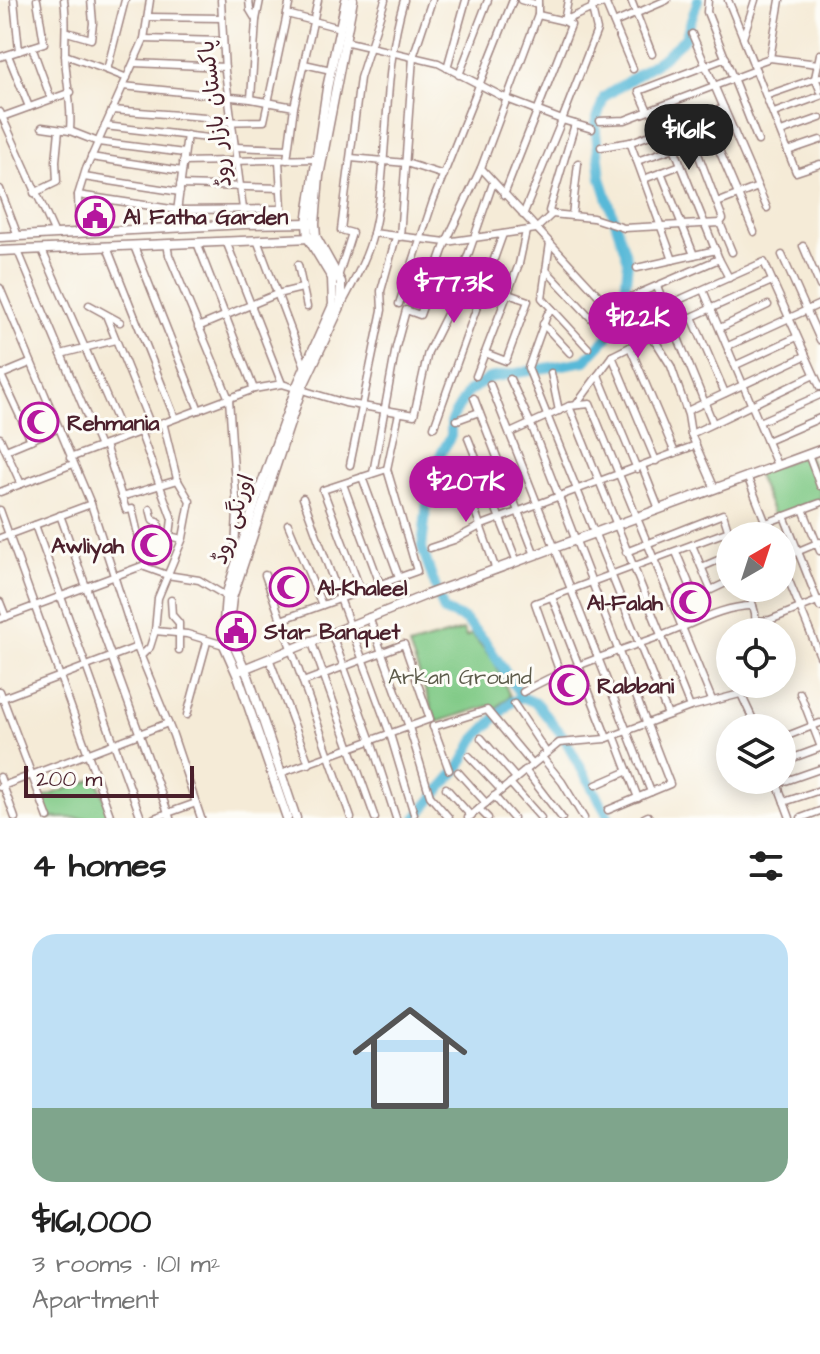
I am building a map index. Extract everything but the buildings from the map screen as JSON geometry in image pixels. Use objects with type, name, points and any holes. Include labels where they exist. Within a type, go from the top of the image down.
[{"type":"main road","points":[[334,288],[329,270],[312,238],[311,223],[316,159],[346,0]]},
{"type":"main road","points":[[311,223],[353,0]]},
{"type":"main road","points":[[0,237],[311,223]]},
{"type":"main road","points":[[312,238],[338,276],[342,290],[341,305],[299,389],[232,598],[231,639],[243,672],[311,640],[426,595],[820,450]]},
{"type":"main road","points":[[0,251],[312,238]]},
{"type":"main road","name":"اورنگی روڈ","points":[[296,818],[243,672],[224,645],[226,596],[305,367],[333,305],[334,288]]},
{"type":"main road","name":"اورنگی روڈ","points":[[243,672],[287,818]]},
{"type":"street","points":[[14,0],[19,51]]},
{"type":"street","points":[[29,107],[4,56],[44,43],[37,0]]},
{"type":"street","points":[[64,0],[67,32],[65,55],[71,92],[70,131]]},
{"type":"street","points":[[67,32],[91,39],[91,0]]},
{"type":"street","points":[[107,70],[125,0]]},
{"type":"street","points":[[79,233],[78,195],[91,157],[144,39],[150,0]]},
{"type":"street","name":"پاکستان بازار روڈ","points":[[221,0],[225,67],[245,224]]},
{"type":"street","points":[[249,0],[256,20]]},
{"type":"street","points":[[251,99],[260,0]]},
{"type":"street","points":[[112,110],[232,122],[264,121],[290,0]]},
{"type":"street","points":[[283,223],[283,160],[288,149],[294,107],[318,0]]},
{"type":"street","points":[[334,288],[352,233],[341,230],[360,78],[385,0]]},
{"type":"street","points":[[341,305],[362,266],[373,233],[383,161],[391,51],[404,0]]},
{"type":"street","points":[[350,465],[382,310],[381,291],[398,237],[413,57],[432,0]]},
{"type":"street","points":[[447,68],[466,0]]},
{"type":"street","points":[[459,75],[488,0]]},
{"type":"street","points":[[399,304],[444,175],[513,0]]},
{"type":"street","points":[[373,473],[396,347],[406,310],[420,315],[446,242],[481,168],[538,15],[538,3],[521,0]]},
{"type":"street","points":[[564,21],[568,0]]},
{"type":"street","points":[[523,215],[597,30],[593,0]]},
{"type":"street","points":[[631,0],[652,54]]},
{"type":"street","points":[[614,23],[667,0]]},
{"type":"street","points":[[708,0],[707,12],[758,141]]},
{"type":"street","points":[[728,0],[796,172],[820,164]]},
{"type":"street","points":[[743,38],[755,0]]},
{"type":"street","points":[[770,58],[780,0]]},
{"type":"street","points":[[564,21],[608,1],[633,69]]},
{"type":"street","points":[[287,14],[340,28]]},
{"type":"street","points":[[504,195],[571,25],[538,15]]},
{"type":"street","points":[[148,17],[222,18]]},
{"type":"street","points":[[692,34],[767,208]]},
{"type":"street","points":[[144,39],[223,41]]},
{"type":"street","points":[[344,41],[447,68],[507,99],[592,129]]},
{"type":"street","points":[[32,47],[51,99]]},
{"type":"street","points":[[774,113],[820,93],[820,54]]},
{"type":"street","points":[[65,55],[107,70],[125,82],[294,107]]},
{"type":"street","points":[[648,111],[639,91],[726,58]]},
{"type":"street","points":[[600,121],[625,120],[658,108],[734,78],[770,58],[818,64]]},
{"type":"street","points":[[134,63],[225,67]]},
{"type":"street","points":[[304,64],[331,70]]},
{"type":"street","points":[[768,95],[818,78]]},
{"type":"street","points":[[55,234],[1,114],[71,92]]},
{"type":"street","points":[[658,108],[729,278]]},
{"type":"street","points":[[601,147],[630,142],[724,108]]},
{"type":"street","points":[[704,115],[754,232]]},
{"type":"street","points":[[781,132],[820,118]]},
{"type":"street","points":[[686,122],[723,219],[720,223]]},
{"type":"street","points":[[552,214],[549,211],[575,124]]},
{"type":"street","points":[[105,126],[288,149]]},
{"type":"street","points":[[42,127],[70,131],[98,142],[184,158],[237,162],[316,159]]},
{"type":"street","points":[[34,193],[57,182],[59,130]]},
{"type":"street","points":[[0,138],[9,135]]},
{"type":"street","points":[[175,227],[187,135]]},
{"type":"street","points":[[788,151],[820,140]]},
{"type":"street","points":[[630,142],[673,260]]},
{"type":"street","points":[[637,161],[674,148]]},
{"type":"street","points":[[91,157],[182,171]]},
{"type":"street","points":[[351,158],[406,163],[444,175]]},
{"type":"street","points":[[572,216],[578,163]]},
{"type":"street","points":[[644,179],[681,165]]},
{"type":"street","points":[[481,168],[611,309],[656,342],[671,366],[687,411],[691,434],[715,489]]},
{"type":"street","points":[[661,172],[694,255]]},
{"type":"street","points":[[84,177],[180,189],[240,186],[281,188]]},
{"type":"street","points":[[0,492],[151,426],[254,389],[282,384],[362,406],[414,415],[428,352],[449,310],[493,183]]},
{"type":"street","points":[[717,203],[758,187]]},
{"type":"street","points":[[0,189],[18,236]]},
{"type":"street","points":[[78,195],[178,210],[282,209]]},
{"type":"street","points":[[373,233],[446,242],[536,229],[552,214],[603,220],[624,228],[720,223]]},
{"type":"street","points":[[720,223],[732,252]]},
{"type":"street","points":[[476,376],[519,264],[526,231]]},
{"type":"street","points":[[434,427],[503,234]]},
{"type":"street","points":[[257,240],[305,367]]},
{"type":"street","points":[[226,241],[282,384]]},
{"type":"street","points":[[197,243],[254,389]]},
{"type":"street","points":[[550,243],[542,298],[588,348]]},
{"type":"street","points":[[167,244],[229,399],[238,560]]},
{"type":"street","points":[[134,246],[199,410]]},
{"type":"street","points":[[803,246],[820,286]]},
{"type":"street","points":[[107,247],[175,418]]},
{"type":"street","points":[[42,250],[124,437]]},
{"type":"street","points":[[637,268],[716,250]]},
{"type":"street","points":[[18,251],[102,446],[126,510],[132,509],[146,567]]},
{"type":"street","points":[[782,255],[820,340]]},
{"type":"street","points":[[631,297],[719,259]]},
{"type":"street","points":[[635,326],[645,315],[764,262],[820,387]]},
{"type":"street","points":[[298,265],[307,307]]},
{"type":"street","points":[[546,270],[606,334]]},
{"type":"street","points":[[572,406],[612,356],[772,281]]},
{"type":"street","points":[[657,287],[713,423]]},
{"type":"street","points":[[0,288],[91,504],[137,647],[201,818]]},
{"type":"street","points":[[198,327],[277,294],[302,288]]},
{"type":"street","points":[[703,290],[777,465]]},
{"type":"street","points":[[485,353],[506,361],[528,301],[508,294]]},
{"type":"street","points":[[728,346],[820,304]]},
{"type":"street","points":[[89,305],[120,322]]},
{"type":"street","points":[[720,328],[768,305]]},
{"type":"street","points":[[552,309],[543,324],[528,368],[668,715]]},
{"type":"street","points":[[106,315],[151,426]]},
{"type":"street","points":[[692,317],[725,393]]},
{"type":"street","points":[[543,324],[570,353]]},
{"type":"street","points":[[736,365],[797,337]]},
{"type":"street","points":[[61,354],[115,340]]},
{"type":"street","points":[[630,347],[675,453]]},
{"type":"street","points":[[612,356],[656,461]]},
{"type":"street","points":[[687,411],[805,356]]},
{"type":"street","points":[[30,363],[0,375],[31,440]]},
{"type":"street","points":[[551,373],[559,411]]},
{"type":"street","points":[[598,375],[659,509]]},
{"type":"street","points":[[691,434],[814,375]]},
{"type":"street","points":[[510,379],[530,422],[670,784],[608,810]]},
{"type":"street","points":[[490,384],[651,792]]},
{"type":"street","points":[[759,422],[820,395]]},
{"type":"street","points":[[474,398],[535,555]]},
{"type":"street","points":[[510,433],[572,406],[590,404],[712,700]]},
{"type":"street","points":[[572,406],[615,525],[690,707]]},
{"type":"street","points":[[457,420],[479,412]]},
{"type":"street","points":[[281,620],[417,571],[387,469],[399,413]]},
{"type":"street","points":[[767,441],[820,418]]},
{"type":"street","points":[[141,656],[150,647],[158,598],[182,539],[190,501],[178,480],[163,422]]},
{"type":"street","points":[[6,450],[59,428]]},
{"type":"street","points":[[140,431],[172,519],[170,535]]},
{"type":"street","points":[[0,438],[21,484]]},
{"type":"street","points":[[468,438],[517,562]]},
{"type":"street","points":[[430,548],[482,525],[696,445]]},
{"type":"street","points":[[808,454],[820,486]]},
{"type":"street","points":[[451,463],[459,466],[496,570]]},
{"type":"street","points":[[361,591],[323,490],[387,469]]},
{"type":"street","points":[[747,476],[766,522]]},
{"type":"street","points":[[362,477],[399,577]]},
{"type":"street","points":[[121,497],[178,480]]},
{"type":"street","points":[[343,484],[380,584]]},
{"type":"street","points":[[303,498],[390,734],[414,814]]},
{"type":"street","points":[[769,522],[820,503]]},
{"type":"street","points":[[0,538],[91,504]]},
{"type":"street","points":[[150,509],[161,534],[182,539]]},
{"type":"street","points":[[803,509],[820,551]]},
{"type":"street","points":[[0,510],[111,818]]},
{"type":"street","points":[[626,552],[723,514],[726,522]]},
{"type":"street","points":[[60,515],[169,815]]},
{"type":"street","points":[[775,618],[819,603],[784,516]]},
{"type":"street","points":[[288,524],[322,605]]},
{"type":"street","points":[[35,525],[141,818]]},
{"type":"street","points":[[560,673],[535,603],[716,538]]},
{"type":"street","points":[[797,551],[818,543]]},
{"type":"street","points":[[692,545],[711,590],[716,588]]},
{"type":"street","points":[[676,552],[691,588]]},
{"type":"street","points":[[702,567],[716,561]]},
{"type":"street","points":[[0,602],[3,618],[142,566],[167,575],[199,580],[226,596]]},
{"type":"street","points":[[265,575],[351,818]]},
{"type":"street","points":[[552,597],[638,798]]},
{"type":"street","points":[[796,598],[820,656]]},
{"type":"street","points":[[171,600],[172,615],[179,623],[179,650]]},
{"type":"street","points":[[752,602],[755,618]]},
{"type":"street","points":[[523,692],[579,664],[661,636],[734,606],[753,606]]},
{"type":"street","points":[[369,617],[432,800],[449,818]]},
{"type":"street","points":[[155,631],[187,634],[224,645]]},
{"type":"street","points":[[331,632],[396,818]]},
{"type":"street","points":[[311,640],[375,818]]},
{"type":"street","points":[[187,715],[207,642]]},
{"type":"street","points":[[303,682],[404,644],[449,770]]},
{"type":"street","points":[[48,818],[1,696],[60,678],[137,647]]},
{"type":"street","points":[[269,658],[309,764]]},
{"type":"street","points":[[796,756],[820,746],[816,725],[800,693]]},
{"type":"street","points":[[446,788],[470,817],[559,743],[610,737],[722,698]]},
{"type":"street","points":[[514,704],[584,818]]},
{"type":"street","points":[[433,727],[487,710],[532,764]]},
{"type":"street","points":[[281,773],[430,719]]},
{"type":"street","points":[[2,787],[168,723]]},
{"type":"street","points":[[796,733],[816,725]]},
{"type":"street","points":[[481,738],[541,818]]},
{"type":"street","points":[[469,756],[501,790]]},
{"type":"street","points":[[796,776],[820,769]]},
{"type":"street","points":[[525,770],[562,818]]},
{"type":"street","points":[[596,785],[628,771]]},
{"type":"street","points":[[458,772],[488,818]]},
{"type":"street","points":[[0,777],[15,818]]},
{"type":"street","points":[[784,802],[820,790]]},
{"type":"street","points":[[781,794],[790,818]]},
{"type":"street","points":[[494,796],[513,818]]},
{"type":"street","points":[[154,818],[196,803]]},
{"type":"street","points":[[801,818],[820,811]]},
{"type":"green space","points":[[808,454],[820,486],[820,499],[774,516],[756,473]]},
{"type":"green space","name":"Arkan Ground","points":[[463,630],[466,637],[472,634],[494,661],[510,696],[494,710],[488,706],[437,722],[409,646]]},
{"type":"green space","points":[[97,778],[111,818],[48,818],[41,798]]},
{"type":"waterway","points":[[609,818],[563,736],[536,703],[522,697],[485,641],[464,619],[444,611],[422,548],[427,502],[438,459],[451,436],[451,420],[468,392],[489,378],[585,361],[607,338],[624,302],[628,261],[601,178],[595,124],[604,97],[660,60],[685,38],[698,0]]},
{"type":"waterway","points":[[416,818],[461,765],[475,739],[511,702],[522,697]]},
{"type":"place","name":"Al Fatha Garden","points":[[95,216]]},
{"type":"place","name":"Rehmania","points":[[39,422]]},
{"type":"place","name":"Awliyah","points":[[152,545]]},
{"type":"place","name":"Al-Khaleel","points":[[289,587]]},
{"type":"place","name":"Al-Falah","points":[[691,602]]},
{"type":"place","name":"Star Banquet","points":[[236,631]]},
{"type":"place","name":"Rabbani","points":[[569,685]]}]
